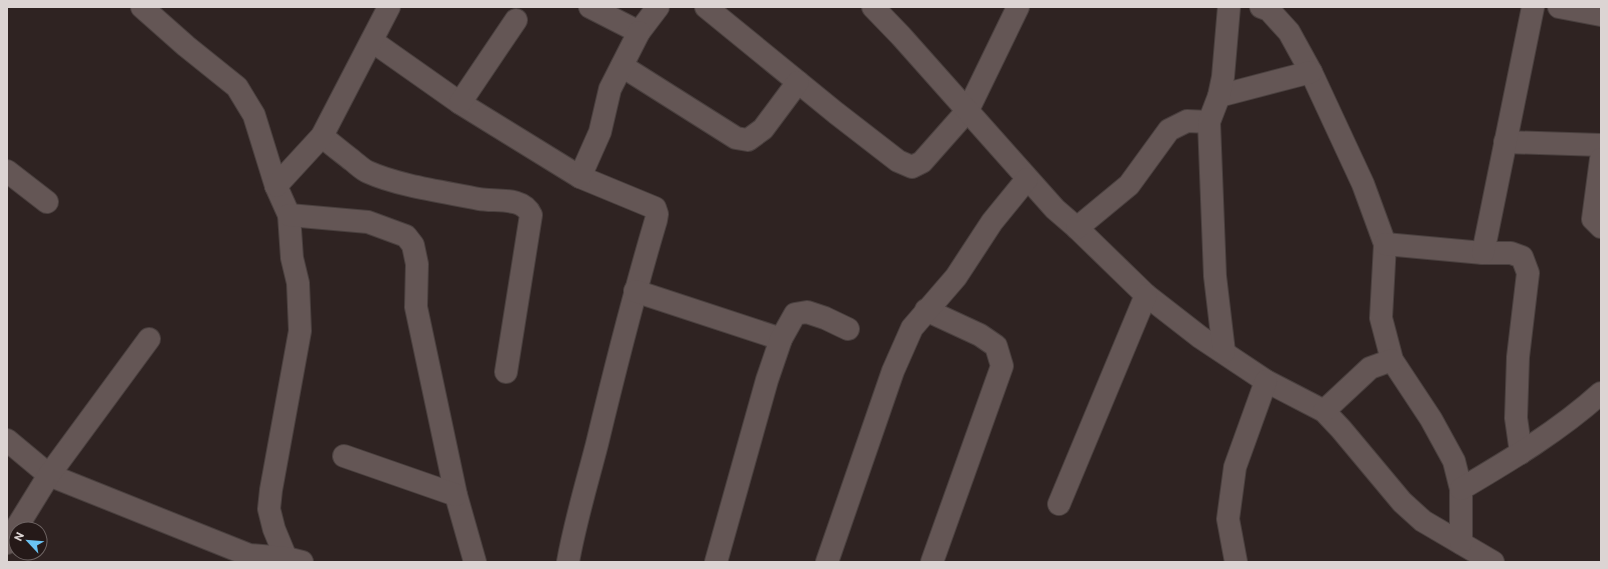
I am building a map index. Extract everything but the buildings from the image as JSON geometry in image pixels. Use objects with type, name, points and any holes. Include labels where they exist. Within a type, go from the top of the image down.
[{"type":"street","points":[[142,7],[186,46],[237,87],[254,115],[276,186],[289,215],[292,258],[298,283],[300,331],[269,509],[274,529],[294,560]]},
{"type":"street","points":[[276,186],[322,136],[389,7]]},
{"type":"street","points":[[590,7],[639,32]]},
{"type":"street","points":[[580,177],[600,132],[610,89],[639,32],[658,7]]},
{"type":"street","points":[[706,7],[898,161],[912,167],[922,162],[968,110],[1018,7]]},
{"type":"street","points":[[873,7],[968,110],[1054,209],[1077,228],[1146,294],[1200,337],[1266,381],[1324,411],[1402,502],[1423,521],[1493,562]]},
{"type":"street","points":[[1224,352],[1215,276],[1210,122],[1219,96],[1223,77],[1229,7]]},
{"type":"street","points":[[1261,7],[1269,10],[1289,32],[1311,72],[1363,184],[1385,244],[1381,318],[1392,360],[1431,419],[1454,461],[1461,489],[1461,543]]},
{"type":"street","points":[[1483,253],[1533,7]]},
{"type":"street","points":[[1559,7],[1601,15]]},
{"type":"street","points":[[460,103],[516,20]]},
{"type":"street","points":[[372,41],[460,103],[580,177],[655,208],[657,214],[656,220],[635,291],[592,463],[573,531],[568,562]]},
{"type":"street","points":[[622,66],[736,138],[748,140],[763,129],[798,82]]},
{"type":"street","points":[[1219,96],[1311,72]]},
{"type":"street","points":[[1077,228],[1129,185],[1169,130],[1187,121],[1210,122]]},
{"type":"street","points":[[322,136],[367,172],[392,180],[434,190],[487,200],[523,204],[528,209],[531,215],[506,372]]},
{"type":"street","points":[[1505,142],[1601,145]]},
{"type":"street","points":[[1601,159],[1592,219],[1601,227]]},
{"type":"street","points":[[7,171],[47,202]]},
{"type":"street","points":[[827,562],[893,371],[912,328],[956,277],[992,222],[1027,179]]},
{"type":"street","points":[[289,215],[368,222],[406,236],[413,245],[417,264],[416,308],[456,495],[475,562]]},
{"type":"street","points":[[1385,244],[1483,253],[1511,253],[1522,257],[1528,273],[1518,356],[1516,418],[1521,454]]},
{"type":"street","points":[[635,291],[781,338]]},
{"type":"street","points":[[1059,504],[1146,294]]},
{"type":"street","points":[[926,310],[980,335],[996,346],[1002,366],[932,562]]},
{"type":"street","points":[[716,562],[767,380],[781,338],[795,314],[807,312],[826,318],[848,329]]},
{"type":"street","points":[[7,543],[49,476],[149,339]]},
{"type":"street","points":[[1324,411],[1370,368],[1392,360]]},
{"type":"street","points":[[1236,562],[1228,519],[1235,467],[1266,381]]},
{"type":"street","points":[[1461,489],[1521,454],[1579,413],[1601,393]]},
{"type":"street","points":[[7,440],[49,476],[253,559],[294,560]]},
{"type":"street","points":[[344,456],[456,495]]}]
